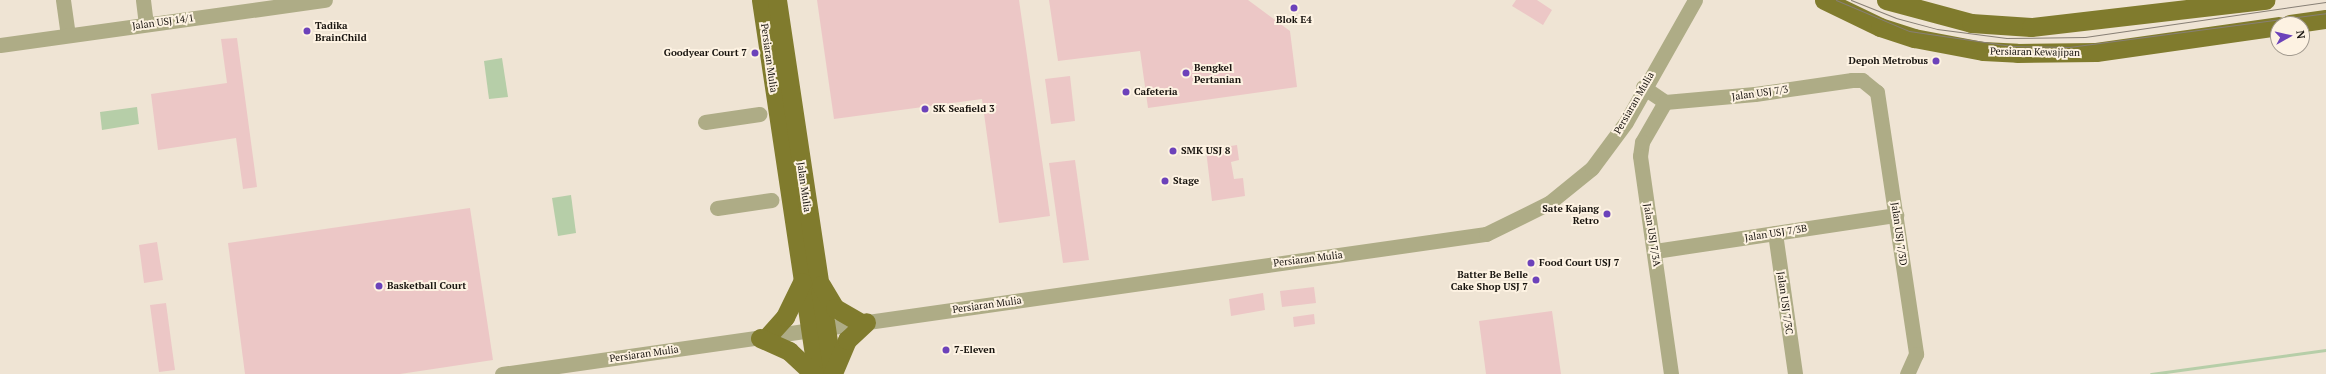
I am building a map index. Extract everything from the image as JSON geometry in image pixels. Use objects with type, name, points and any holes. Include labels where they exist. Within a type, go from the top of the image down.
[{"type":"main road","name":"Persiaran Mulia","points":[[761,0],[809,278]]},
{"type":"main road","name":"Jalan Mulia","points":[[777,0],[816,329],[833,374]]},
{"type":"main road","name":"Persiaran Kewajipan","points":[[1824,0],[1880,27],[1914,38],[1983,51],[2017,53],[2096,52],[2270,27]]},
{"type":"main road","points":[[1886,0],[1908,9],[1971,23],[2031,27],[2265,0]]},
{"type":"main road","points":[[2310,21],[2326,19]]},
{"type":"main road","points":[[816,374],[789,351],[764,337],[786,316],[809,278],[835,308],[864,323],[847,340],[833,374]]},
{"type":"main road","points":[[816,329],[816,374]]},
{"type":"street","points":[[63,0],[68,35]]},
{"type":"street","points":[[143,0],[146,24]]},
{"type":"street","name":"Jalan USJ 14/1","points":[[0,45],[146,24],[230,6],[318,0]]},
{"type":"street","name":"Persiaran Mulia","points":[[502,374],[1486,234],[1550,204],[1592,168],[1626,122],[1643,87],[1695,0]]},
{"type":"street","name":"Jalan USJ 7/3","points":[[1665,102],[1755,94],[1852,80],[1862,80],[1877,92]]},
{"type":"street","points":[[1643,87],[1665,102]]},
{"type":"street","name":"Jalan USJ 7/3D","points":[[1877,92],[1916,354],[1907,374]]},
{"type":"street","name":"Jalan USJ 7/3A","points":[[1665,102],[1642,142],[1640,156],[1655,251],[1671,374]]},
{"type":"street","points":[[705,122],[759,114]]},
{"type":"street","points":[[717,208],[771,200]]},
{"type":"street","name":"Jalan USJ 7/3B","points":[[1655,251],[1896,215]]},
{"type":"street","name":"Jalan USJ 7/3C","points":[[1775,233],[1795,374]]},
{"type":"shaded area","points":[[817,0],[1019,0],[1050,216],[999,223],[982,99],[834,119]]},
{"type":"shaded area","points":[[1049,0],[1248,0],[1290,31],[1297,87],[1148,108],[1140,51],[1058,61]]},
{"type":"shaded area","points":[[1516,0],[1537,0],[1552,10],[1543,25],[1512,6]]},
{"type":"shaded area","points":[[237,38],[257,187],[243,189],[236,138],[158,150],[151,94],[227,83],[221,39]]},
{"type":"shaded area","points":[[502,58],[508,97],[489,99],[484,61]]},
{"type":"shaded area","points":[[1070,76],[1075,121],[1051,124],[1045,79]]},
{"type":"shaded area","points":[[137,107],[139,124],[102,130],[100,112]]},
{"type":"shaded area","points":[[1237,145],[1239,160],[1231,162],[1234,179],[1243,178],[1245,196],[1212,201],[1206,150]]},
{"type":"shaded area","points":[[1075,160],[1089,260],[1063,263],[1049,163]]},
{"type":"shaded area","points":[[571,195],[576,233],[558,236],[552,198]]},
{"type":"shaded area","points":[[470,208],[493,360],[400,374],[245,374],[228,243]]},
{"type":"shaded area","points":[[157,242],[163,280],[144,283],[139,245]]},
{"type":"shaded area","points":[[1314,287],[1316,303],[1282,307],[1280,291]]},
{"type":"shaded area","points":[[1263,293],[1265,310],[1231,316],[1229,299]]},
{"type":"shaded area","points":[[166,303],[175,370],[159,372],[150,305]]},
{"type":"shaded area","points":[[1552,311],[1561,374],[1486,374],[1479,321]]},
{"type":"shaded area","points":[[1314,314],[1315,324],[1294,327],[1293,317]]},
{"type":"waterway","points":[[2151,374],[2326,350]]},
{"type":"tram line","points":[[1836,0],[1909,31],[2012,46],[2069,47],[2326,13]]},
{"type":"tram line","points":[[1851,0],[1896,18],[1937,29],[2006,38],[2085,37],[2326,2]]},
{"type":"place","name":"Blok E4","points":[[1294,8]]},
{"type":"place","name":"Tadika BrainChild","points":[[307,31]]},
{"type":"place","name":"Goodyear Court 7","points":[[755,53]]},
{"type":"place","name":"Depoh Metrobus","points":[[1936,61]]},
{"type":"place","name":"Bengkel Pertanian","points":[[1186,73]]},
{"type":"place","name":"Cafeteria","points":[[1126,92]]},
{"type":"place","name":"SK Seafield 3","points":[[925,109]]},
{"type":"place","name":"SMK USJ 8","points":[[1173,151]]},
{"type":"place","name":"Stage","points":[[1165,181]]},
{"type":"place","name":"Sate Kajang Retro","points":[[1607,214]]},
{"type":"place","name":"Food Court USJ 7","points":[[1531,263]]},
{"type":"place","name":"Batter Be Belle Cake Shop USJ 7","points":[[1536,280]]},
{"type":"place","name":"Basketball Court","points":[[379,286]]},
{"type":"place","name":"7-Eleven","points":[[946,350]]}]
